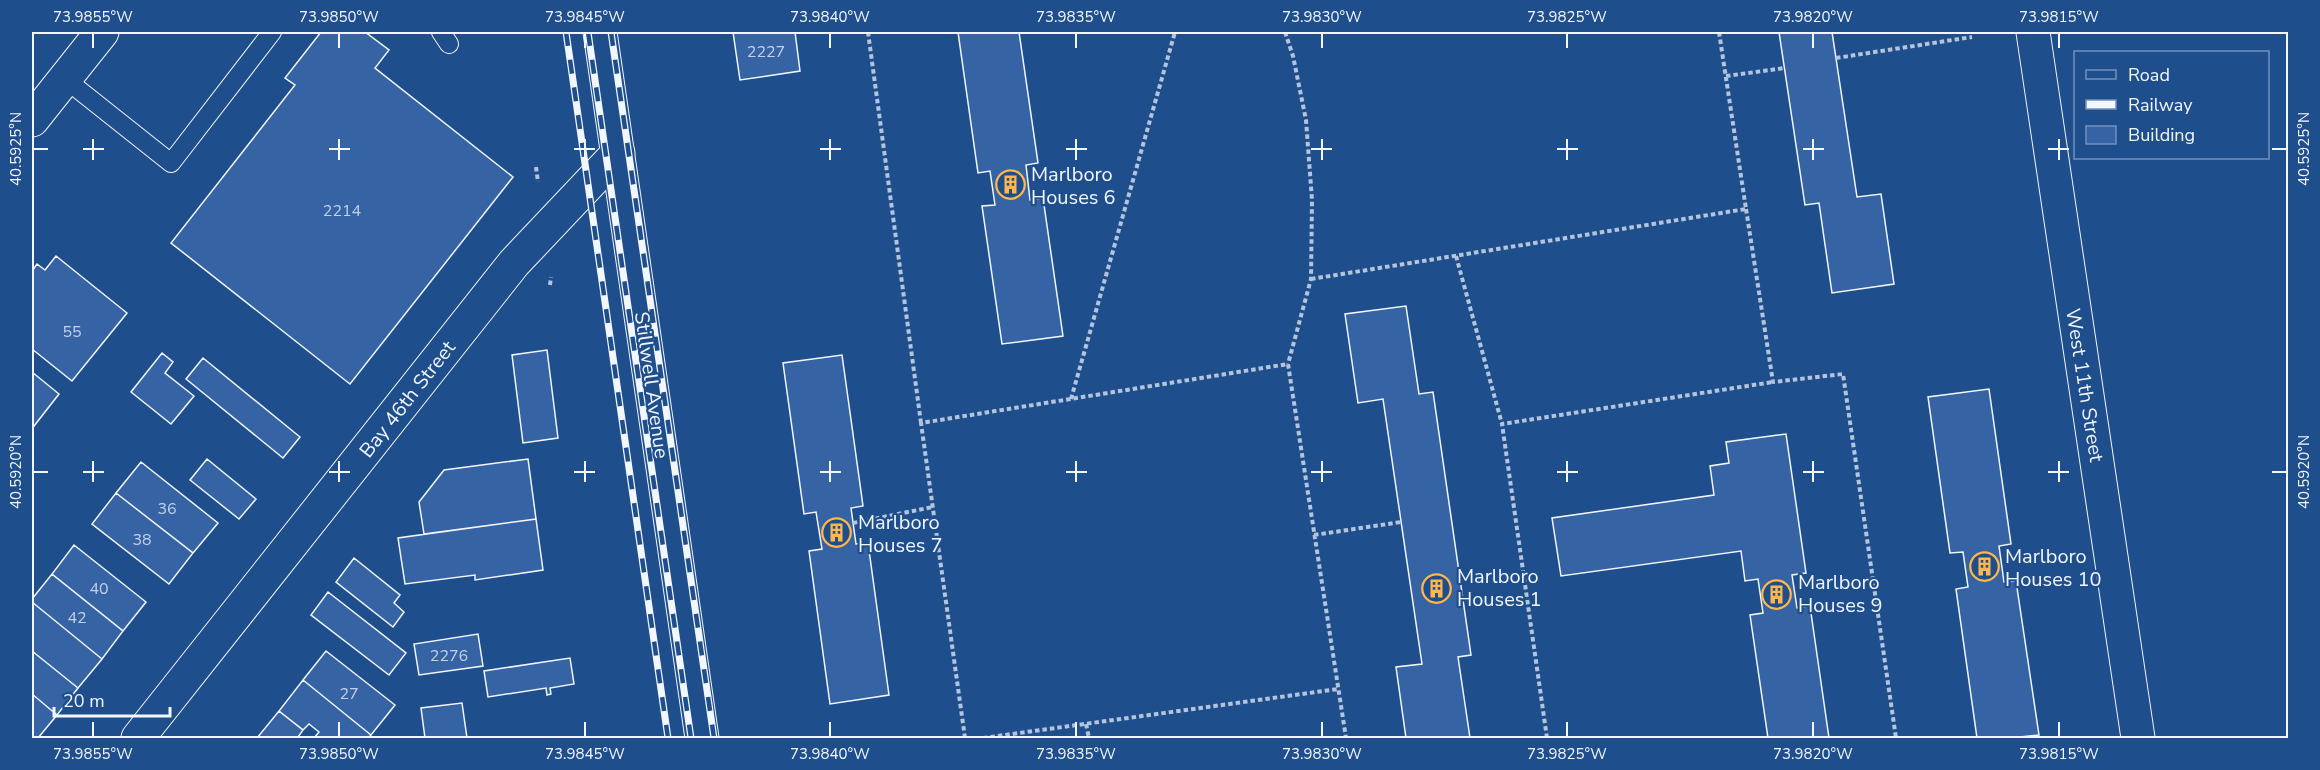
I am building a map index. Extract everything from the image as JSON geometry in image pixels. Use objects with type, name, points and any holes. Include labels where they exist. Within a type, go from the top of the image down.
[{"type":"street","points":[[32,120],[102,32]]},
{"type":"street","name":"Stillwell Avenue","points":[[600,32],[702,738]]},
{"type":"street","name":"West 11th Street","points":[[2033,32],[2138,738]]},
{"type":"street","name":"Bay 46th Street","points":[[138,738],[514,263],[618,153]]},
{"type":"lane","points":[[64,78],[171,164],[272,32]]},
{"type":"path","points":[[868,32],[965,738]]},
{"type":"path","points":[[1071,399],[1175,32]]},
{"type":"path","points":[[1285,32],[1293,57],[1306,120],[1312,200],[1311,279],[1288,364],[1346,738]]},
{"type":"path","points":[[1719,32],[1773,382]]},
{"type":"path","points":[[1836,58],[1972,36]]},
{"type":"path","points":[[1726,76],[1785,68]]},
{"type":"path","points":[[536,167],[538,182]]},
{"type":"path","points":[[1311,279],[1746,209]]},
{"type":"path","points":[[1456,256],[1502,424],[1547,738]]},
{"type":"path","points":[[921,423],[1288,364]]},
{"type":"path","points":[[1502,424],[1773,382],[1843,374],[1896,738]]},
{"type":"path","points":[[853,523],[933,507]]},
{"type":"path","points":[[1314,535],[1401,522]]},
{"type":"path","points":[[983,738],[1338,690]]},
{"type":"path","points":[[1086,724],[1089,738]]},
{"type":"building","points":[[321,32],[365,32],[389,50],[375,68],[513,177],[350,384],[171,243],[295,85],[285,78]]},
{"type":"building","points":[[733,32],[795,32],[800,71],[740,80]]},
{"type":"building","name":"Marlboro Houses 6","points":[[958,32],[1019,32],[1038,163],[1026,165],[1030,200],[1043,198],[1063,336],[1002,344],[982,206],[995,205],[990,171],[978,173]]},
{"type":"building","points":[[1779,32],[1832,32],[1857,197],[1881,194],[1894,284],[1832,293],[1819,203],[1805,205]]},
{"type":"building","points":[[56,256],[127,313],[72,381],[32,349],[32,271],[37,264],[45,270]]},
{"type":"building","name":"Marlboro Houses 1","points":[[1406,306],[1419,394],[1433,392],[1471,655],[1458,657],[1470,738],[1406,738],[1396,667],[1422,664],[1383,399],[1358,403],[1345,314]]},
{"type":"building","points":[[547,350],[558,438],[523,443],[512,355]]},
{"type":"building","points":[[162,353],[173,362],[165,373],[194,396],[171,424],[131,392]]},
{"type":"building","name":"Marlboro Houses 7","points":[[842,355],[863,506],[851,508],[856,544],[868,543],[889,695],[830,704],[809,551],[822,549],[816,512],[804,514],[783,363]]},
{"type":"building","points":[[203,358],[300,437],[283,458],[186,379]]},
{"type":"building","points":[[32,372],[59,394],[34,426],[32,424]]},
{"type":"building","name":"Marlboro Houses 10","points":[[1989,389],[2011,544],[1999,546],[2004,582],[2016,581],[2039,735],[2010,738],[1977,738],[1956,589],[1968,587],[1963,552],[1950,553],[1928,397]]},
{"type":"building","name":"Marlboro Houses 9","points":[[1786,434],[1806,573],[1792,575],[1797,608],[1810,606],[1829,738],[1768,738],[1750,615],[1763,613],[1758,579],[1745,581],[1741,551],[1561,576],[1552,518],[1714,495],[1710,466],[1729,463],[1726,442]]},
{"type":"building","points":[[207,459],[256,499],[239,519],[190,480]]},
{"type":"building","points":[[528,459],[536,519],[424,534],[419,502],[444,470]]},
{"type":"building","points":[[141,462],[218,523],[193,553],[116,493]]},
{"type":"building","points":[[116,493],[193,553],[169,584],[92,524]]},
{"type":"building","points":[[536,519],[543,570],[475,580],[475,575],[405,584],[398,538]]},
{"type":"building","points":[[74,545],[146,602],[123,631],[52,574]]},
{"type":"building","points":[[354,558],[400,595],[394,603],[404,612],[393,627],[336,582]]},
{"type":"building","points":[[52,574],[123,631],[102,659],[32,602]]},
{"type":"building","points":[[328,592],[406,653],[389,675],[311,615]]},
{"type":"building","points":[[32,602],[102,659],[78,688],[32,651]]},
{"type":"building","points":[[478,634],[483,666],[419,675],[414,644]]},
{"type":"building","points":[[32,651],[78,688],[57,715],[32,694]]},
{"type":"building","points":[[326,651],[395,705],[371,735],[303,680]]},
{"type":"building","points":[[570,658],[574,684],[550,688],[551,694],[547,695],[546,688],[488,697],[484,671]]},
{"type":"building","points":[[303,680],[371,735],[368,738],[314,738],[319,732],[309,724],[303,730],[279,711]]},
{"type":"building","points":[[32,694],[57,715],[38,738],[32,738]]},
{"type":"building","points":[[462,703],[467,738],[425,738],[421,708]]},
{"type":"building","points":[[279,711],[303,730],[298,737],[301,738],[257,738]]},
{"type":"railway","points":[[566,32],[668,738]]},
{"type":"railway","points":[[588,32],[691,738]]},
{"type":"railway","points":[[611,32],[714,738]]},
{"type":"place","name":"Marlboro Houses 6","points":[[1010,185]]},
{"type":"place","name":"Marlboro Houses 7","points":[[837,533]]},
{"type":"place","name":"Marlboro Houses 10","points":[[1984,567]]},
{"type":"place","name":"Marlboro Houses 1","points":[[1436,588]]},
{"type":"place","name":"Marlboro Houses 9","points":[[1777,594]]}]
